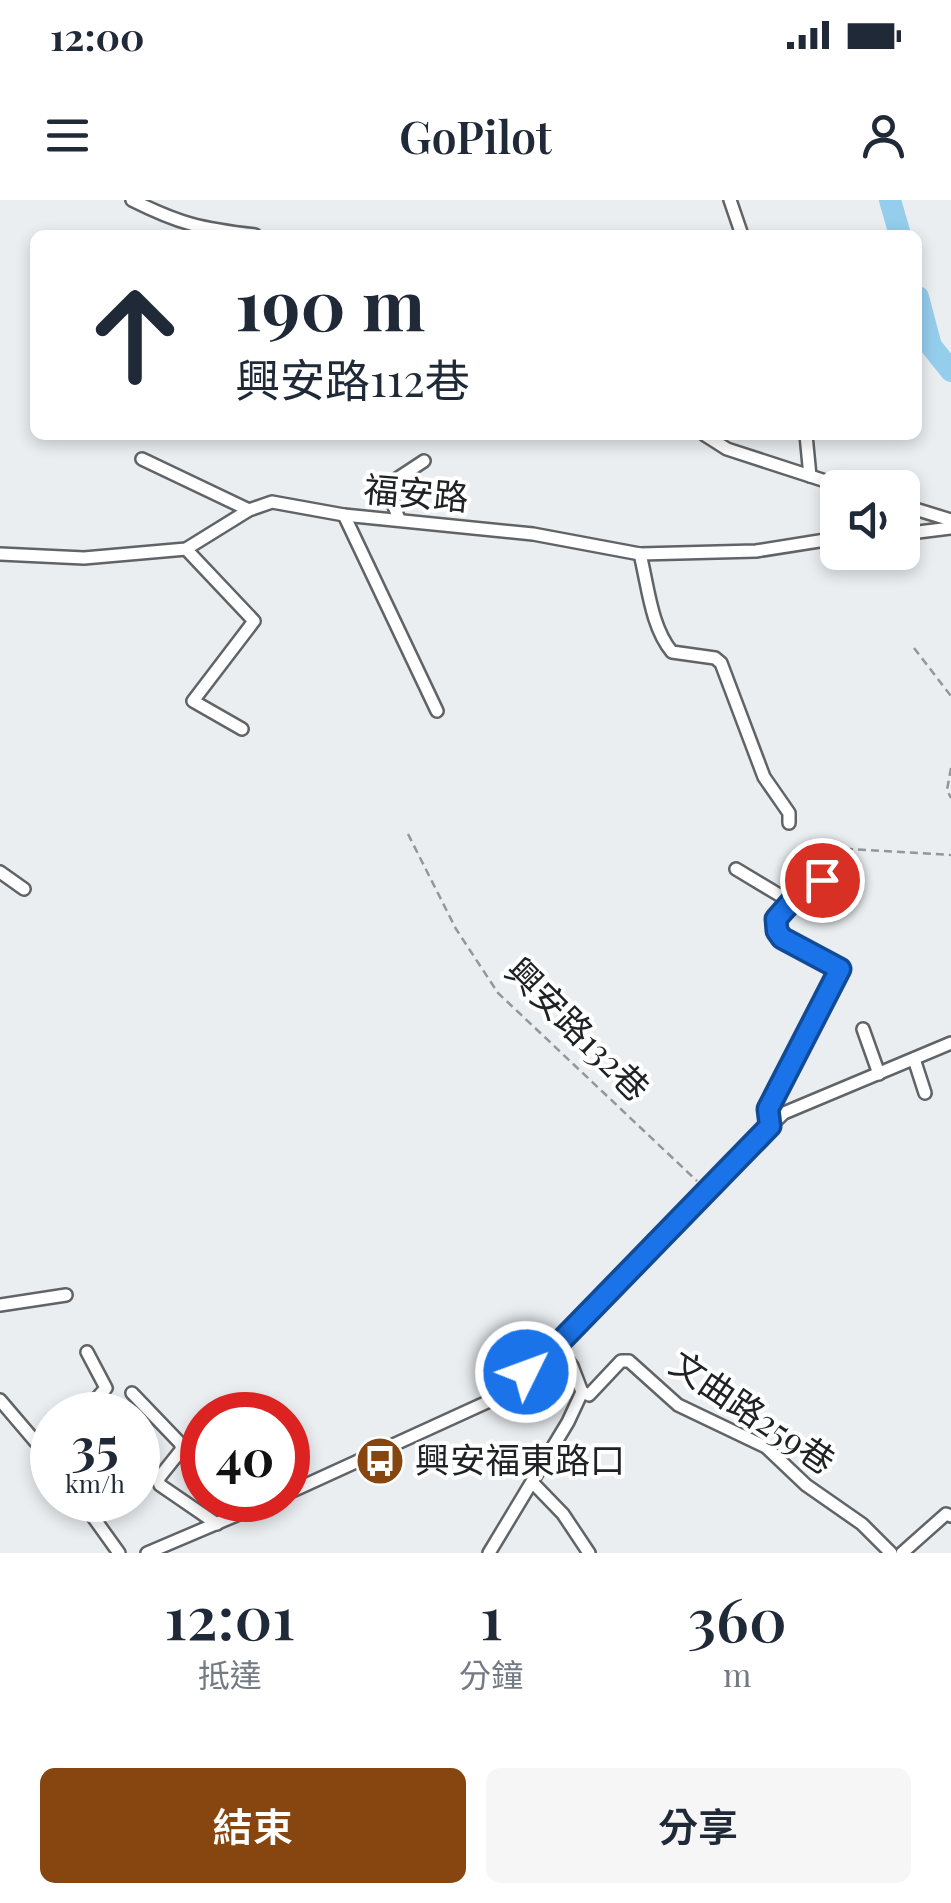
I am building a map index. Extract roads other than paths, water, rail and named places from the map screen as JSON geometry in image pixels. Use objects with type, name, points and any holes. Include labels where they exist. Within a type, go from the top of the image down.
[{"type":"street","points":[[132,200],[176,222],[208,230]]},
{"type":"street","points":[[730,200],[740,230]]},
{"type":"street","points":[[712,440],[727,450],[820,479]]},
{"type":"street","points":[[806,440],[810,476]]},
{"type":"street","points":[[142,458],[249,510]]},
{"type":"street","points":[[400,519],[386,486],[424,462]]},
{"type":"street","name":"福安路","points":[[0,554],[84,558],[186,549],[249,510],[272,502],[344,515],[533,534],[640,554],[756,551],[820,541]]},
{"type":"street","points":[[920,511],[951,520]]},
{"type":"street","points":[[344,515],[438,711]]},
{"type":"street","points":[[920,532],[951,528]]},
{"type":"street","points":[[186,549],[254,621],[193,702],[242,729]]},
{"type":"street","points":[[640,554],[665,644],[672,652],[715,658],[720,663],[764,777],[789,813],[789,824]]},
{"type":"street","points":[[736,869],[791,902]]},
{"type":"street","points":[[0,872],[24,888]]},
{"type":"street","points":[[770,1126],[768,1109],[840,969],[782,938],[776,919],[791,902],[822,880]]},
{"type":"street","points":[[864,1029],[879,1074]]},
{"type":"street","points":[[310,1483],[496,1398],[556,1346],[705,1189],[784,1113],[951,1043]]},
{"type":"street","points":[[914,1059],[925,1093]]},
{"type":"street","points":[[0,1305],[66,1295]]},
{"type":"street","points":[[489,1553],[534,1483],[582,1392],[572,1366],[556,1346]]},
{"type":"street","points":[[88,1352],[106,1388],[102,1392]]},
{"type":"street","name":"文曲路259巷","points":[[582,1392],[589,1395],[621,1361],[629,1361],[678,1405],[766,1447],[806,1485],[862,1524],[890,1553]]},
{"type":"street","points":[[0,1400],[30,1432]]},
{"type":"street","points":[[160,1422],[182,1450],[160,1475]]},
{"type":"street","points":[[534,1483],[563,1514],[589,1553]]},
{"type":"street","points":[[160,1485],[217,1524]]},
{"type":"street","points":[[902,1553],[946,1514],[951,1516]]},
{"type":"street","points":[[97,1522],[119,1553]]},
{"type":"street","points":[[147,1553],[222,1522]]},
{"type":"waterway","points":[[890,200],[899,230]]},
{"type":"waterway","points":[[922,312],[931,346],[951,371]]},
{"type":"place","name":"興安福東路口","points":[[380,1461]]}]
